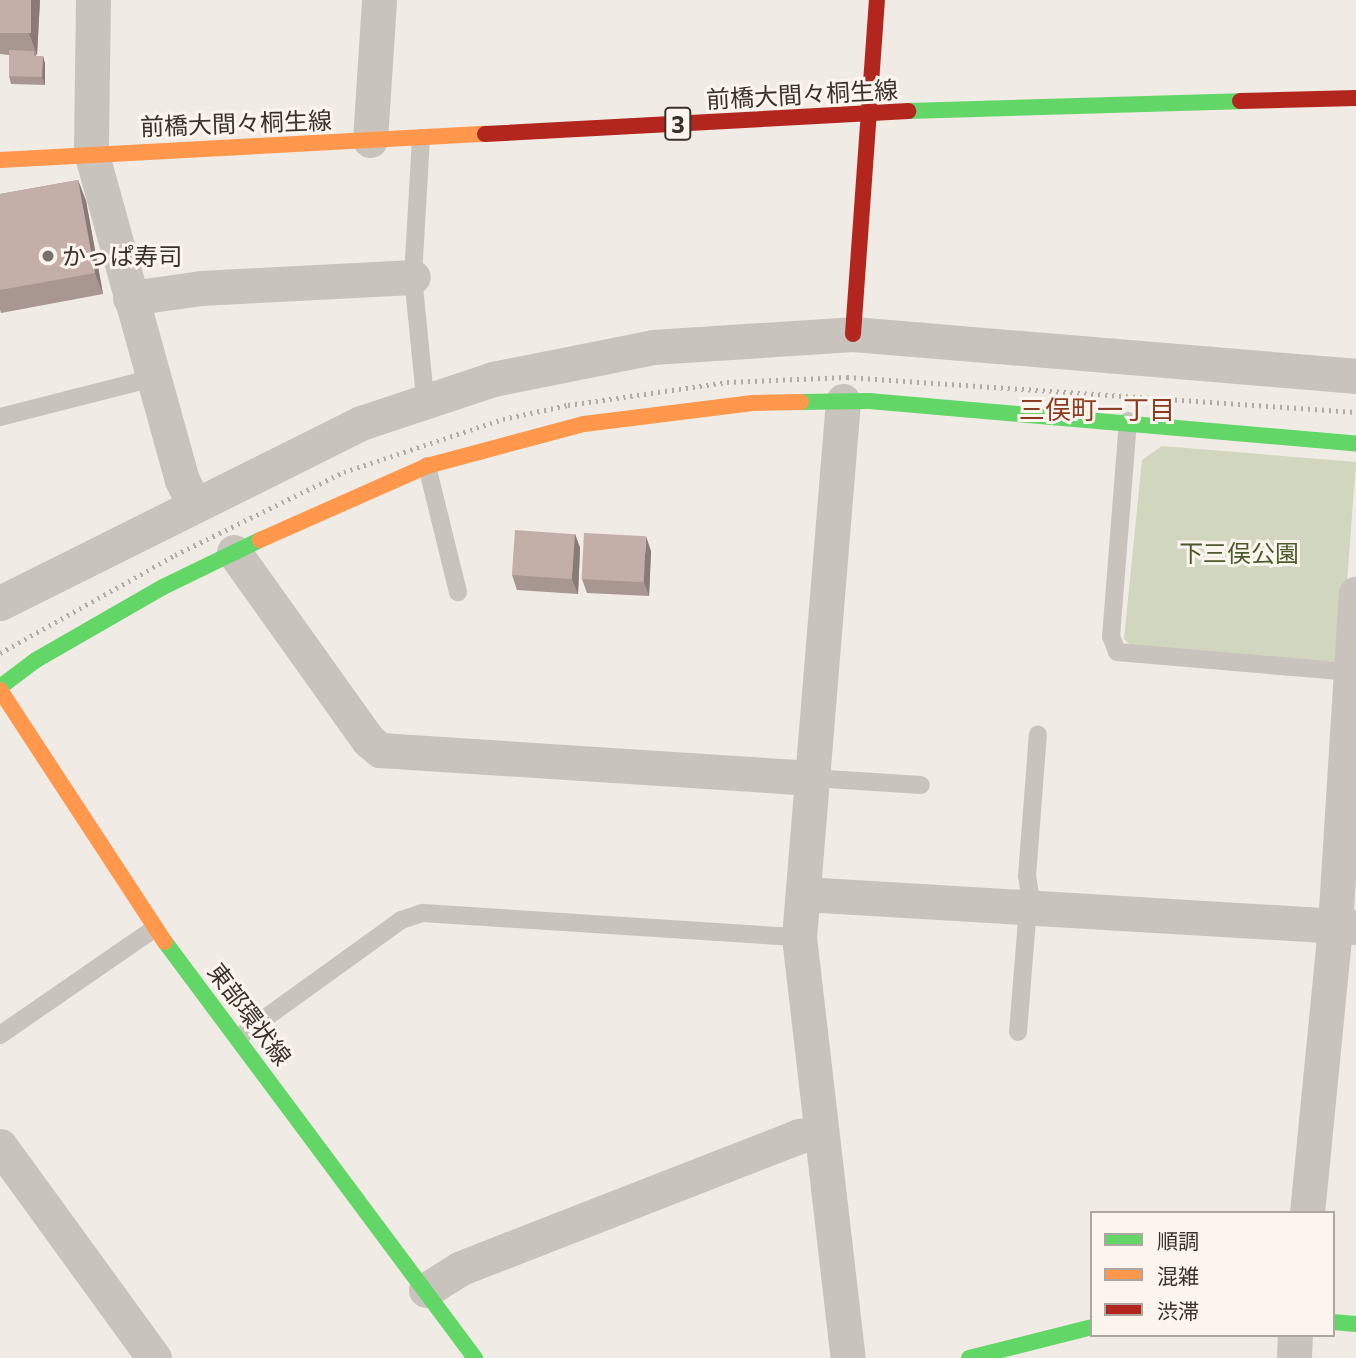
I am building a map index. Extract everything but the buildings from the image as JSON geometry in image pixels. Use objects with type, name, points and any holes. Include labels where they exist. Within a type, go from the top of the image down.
[{"type":"street","points":[[93,0],[91,152],[153,378],[193,503]]},
{"type":"street","points":[[370,140],[379,0]]},
{"type":"street","points":[[853,334],[877,0]]},
{"type":"street","name":"前橋大間々桐生線","points":[[0,160],[91,152],[421,138],[868,114],[1356,97]]},
{"type":"street","points":[[130,298],[201,288],[414,277]]},
{"type":"street","points":[[0,603],[193,503],[349,428],[425,398],[564,363],[653,347],[853,334],[1356,376]]},
{"type":"street","points":[[843,401],[799,937],[819,1133],[848,1358]]},
{"type":"street","points":[[0,689],[36,660],[234,552],[318,511],[427,467],[539,435],[616,419],[753,403],[843,401],[1128,421],[1356,444]]},
{"type":"street","points":[[234,552],[368,740],[380,750],[812,778]]},
{"type":"street","points":[[1307,1211],[1346,926],[1353,708],[1349,672],[1356,594]]},
{"type":"street","name":"東部環状線","points":[[0,689],[155,928],[239,1037],[475,1358]]},
{"type":"street","points":[[804,894],[1346,926]]},
{"type":"street","points":[[426,1290],[461,1268],[799,1136],[819,1133]]},
{"type":"street","points":[[0,1146],[154,1358]]},
{"type":"street","points":[[1335,1322],[1356,1324]]},
{"type":"street","points":[[969,1358],[1090,1327]]},
{"type":"street","points":[[1294,1358],[1296,1337]]},
{"type":"lane","points":[[421,138],[414,277],[425,398]]},
{"type":"lane","points":[[0,417],[153,378]]},
{"type":"lane","points":[[1128,421],[1111,636],[1117,652],[1349,672]]},
{"type":"lane","points":[[427,467],[458,592]]},
{"type":"lane","points":[[1018,1032],[1027,920],[1032,907],[1027,876],[1038,734]]},
{"type":"lane","points":[[812,778],[921,785]]},
{"type":"lane","points":[[239,1037],[401,920],[423,913],[799,937]]},
{"type":"lane","points":[[0,1035],[155,928]]},
{"type":"green space","name":"下三俣公園","points":[[1162,446],[1356,462],[1341,662],[1135,649],[1124,639],[1142,460]]},
{"type":"railway","points":[[0,653],[175,555],[344,472],[503,419],[568,405],[727,382],[847,377],[1356,412]]},
{"type":"traffic: fast","points":[[908,111],[1240,101]]},
{"type":"traffic: fast","points":[[801,402],[869,401],[1356,444]]},
{"type":"traffic: fast","points":[[0,687],[36,660],[163,587],[260,540]]},
{"type":"traffic: fast","points":[[165,942],[475,1358]]},
{"type":"traffic: fast","points":[[1335,1322],[1356,1324]]},
{"type":"traffic: fast","points":[[969,1358],[1090,1328]]},
{"type":"traffic: slow","points":[[0,160],[485,134]]},
{"type":"traffic: slow","points":[[260,540],[427,466],[584,424],[753,403],[801,402]]},
{"type":"traffic: slow","points":[[0,690],[165,942]]},
{"type":"traffic: jam","points":[[853,334],[877,0]]},
{"type":"traffic: jam","points":[[1240,101],[1356,98]]},
{"type":"traffic: jam","points":[[485,134],[908,111]]},
{"type":"place","name":"かっぱ寿司","points":[[48,256]]},
{"type":"district","name":"三俣町一丁目","points":[[1097,409]]}]
